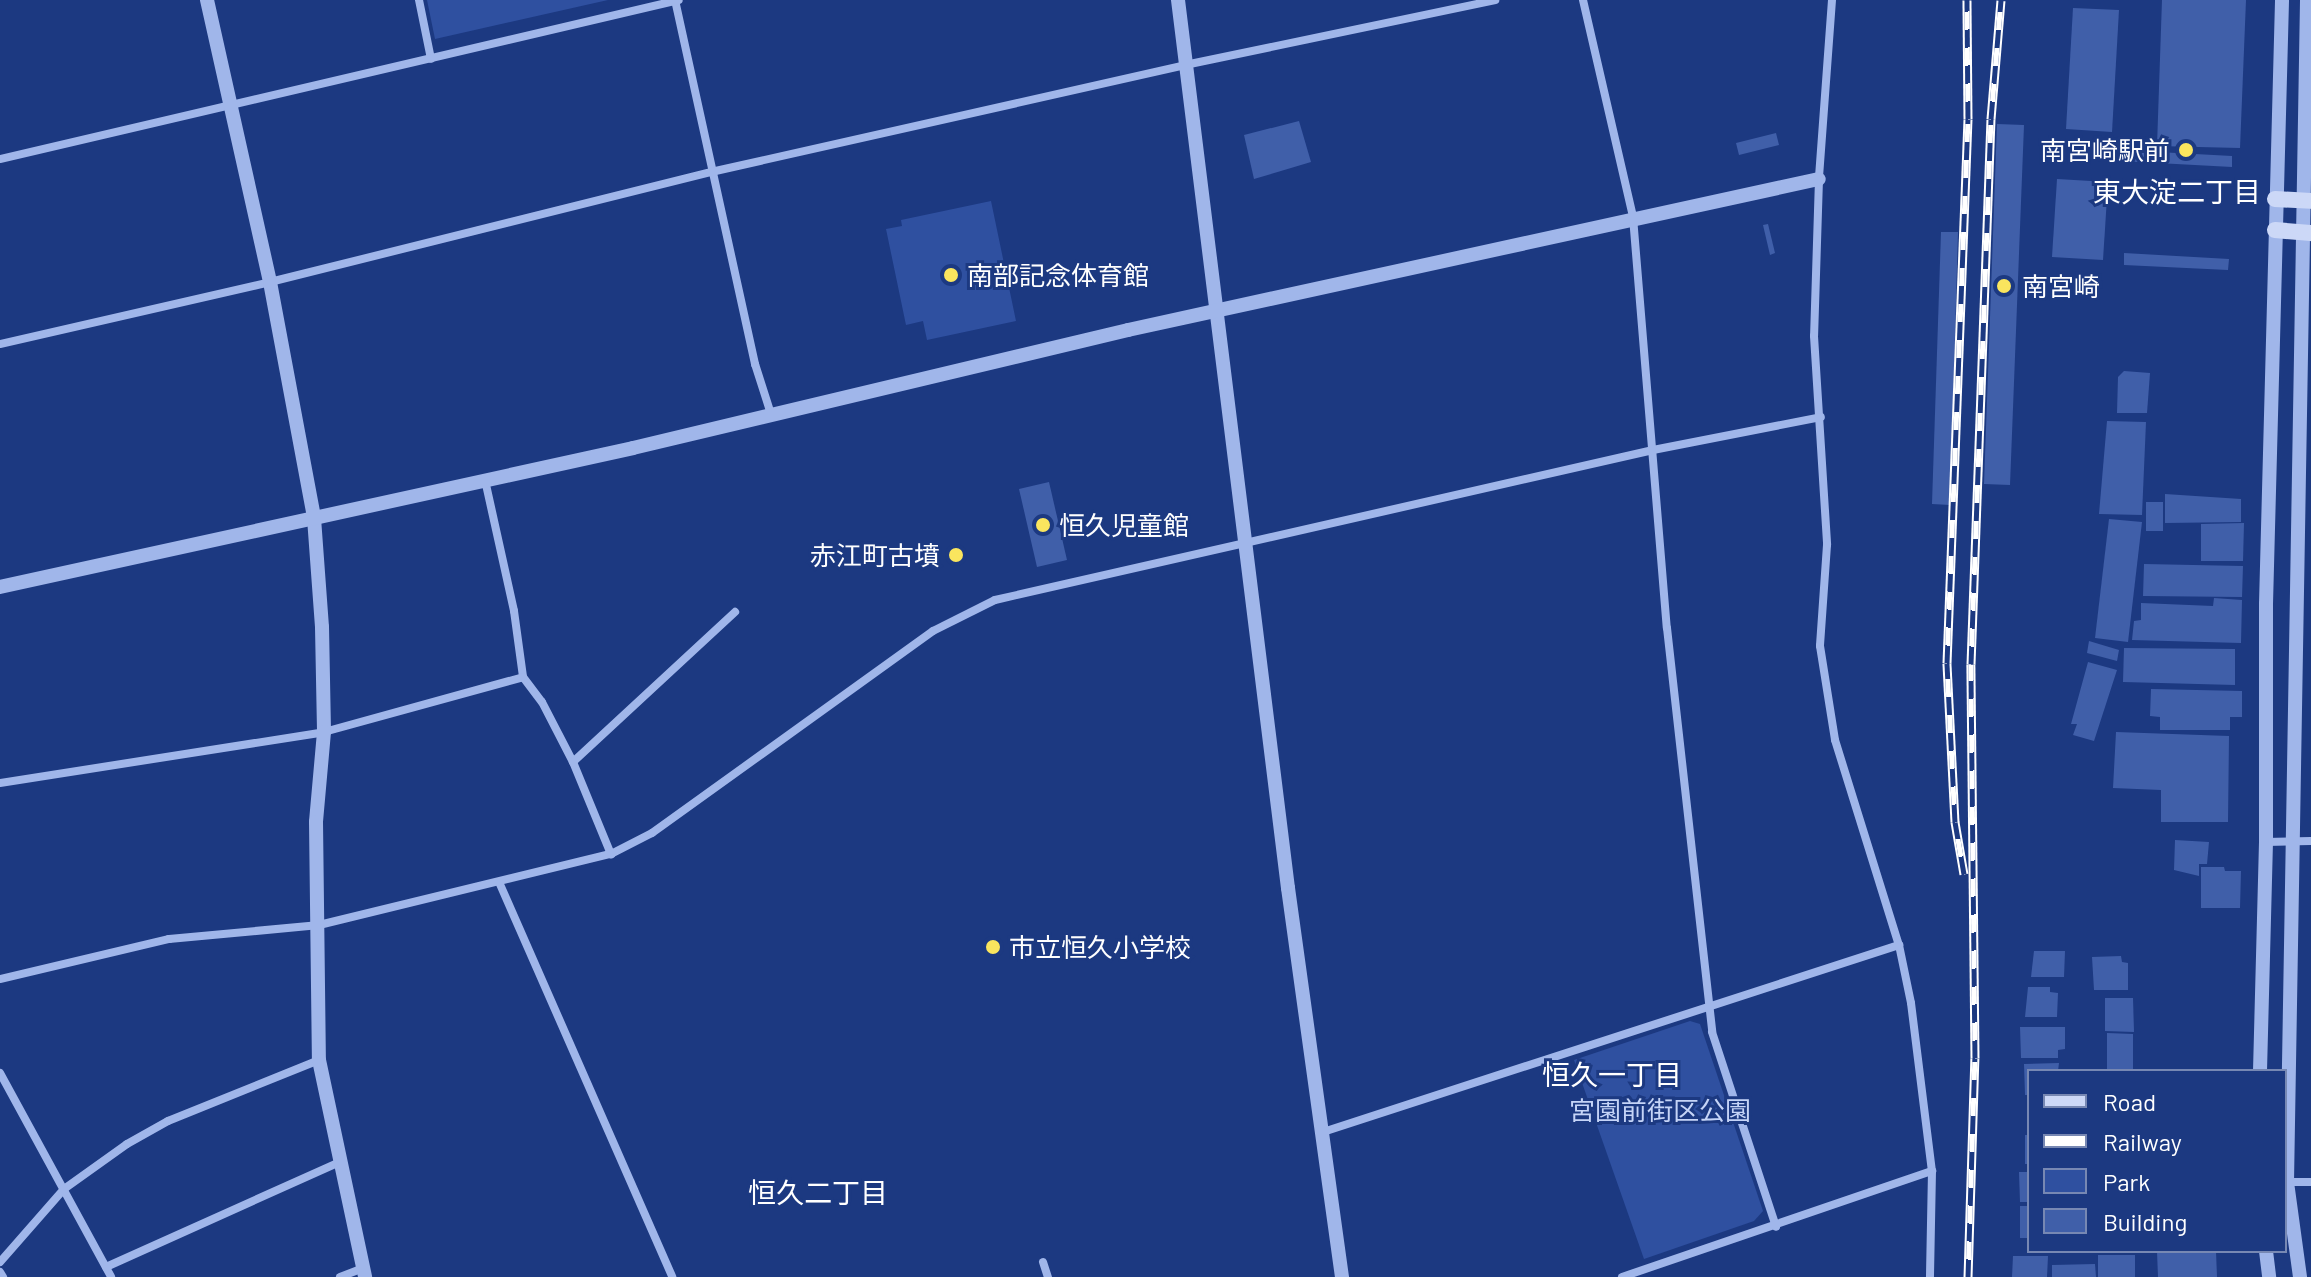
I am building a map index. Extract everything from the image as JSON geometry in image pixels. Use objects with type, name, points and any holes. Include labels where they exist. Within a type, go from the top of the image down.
[{"type":"main road","points":[[2275,199],[2307,200]]},
{"type":"main road","points":[[2275,230],[2307,232]]},
{"type":"street","points":[[207,0],[270,282],[314,518],[322,627],[324,732],[316,822],[319,1060],[364,1272],[340,1277]]},
{"type":"street","points":[[419,0],[431,59]]},
{"type":"street","points":[[0,159],[677,0],[711,172],[755,364],[771,414]]},
{"type":"street","points":[[1178,0],[1288,888],[1342,1277]]},
{"type":"street","points":[[0,344],[270,282],[711,172],[1185,65],[1495,0]]},
{"type":"street","points":[[1583,0],[1633,217],[1667,628],[1712,1032],[1776,1227]]},
{"type":"street","points":[[1832,0],[1819,179],[1814,336],[1827,545],[1820,646],[1835,740],[1899,945],[1911,1003],[1932,1171],[1930,1277]]},
{"type":"street","points":[[2260,1069],[2266,842],[2266,604],[2282,0]]},
{"type":"street","points":[[2287,1140],[2307,232],[2307,0]]},
{"type":"street","points":[[0,587],[485,480],[1633,217],[1737,199],[1819,179]]},
{"type":"street","points":[[0,979],[169,939],[319,925],[611,854],[652,833],[933,631],[995,600],[1111,571],[1247,545],[1653,450],[1821,417]]},
{"type":"street","points":[[485,480],[514,611],[523,677],[542,702],[573,762],[611,854]]},
{"type":"street","points":[[573,762],[735,612]]},
{"type":"street","points":[[0,783],[324,732],[523,677]]},
{"type":"street","points":[[2266,842],[2311,841]]},
{"type":"street","points":[[499,882],[672,1277]]},
{"type":"street","points":[[1323,1132],[1899,945]]},
{"type":"street","points":[[0,1262],[64,1189],[127,1144],[168,1121],[319,1060]]},
{"type":"street","points":[[0,1073],[111,1277]]},
{"type":"street","points":[[106,1267],[340,1162]]},
{"type":"street","points":[[1622,1277],[1776,1227],[1932,1171]]},
{"type":"street","points":[[2287,1182],[2311,1182]]},
{"type":"street","points":[[2287,1189],[2300,1277]]},
{"type":"street","points":[[2266,1253],[2269,1277]]},
{"type":"street","points":[[1043,1262],[1048,1277]]},
{"type":"green space","points":[[427,0],[608,0],[435,39]]},
{"type":"green space","name":"南部記念体育館","points":[[991,201],[1016,321],[927,340],[923,321],[906,325],[886,229],[902,226],[901,220]]},
{"type":"green space","name":"宮園前街区公園","points":[[1690,1021],[1700,1024],[1763,1211],[1754,1221],[1644,1259],[1574,1060]]},
{"type":"building","points":[[2162,0],[2246,0],[2240,148],[2157,146]]},
{"type":"building","points":[[2073,8],[2119,10],[2112,132],[2066,129]]},
{"type":"building","points":[[1299,121],[1311,162],[1254,179],[1244,135]]},
{"type":"building","points":[[1997,124],[2024,125],[2010,485],[1984,484]]},
{"type":"building","points":[[1776,133],[1779,145],[1739,155],[1736,143]]},
{"type":"building","points":[[2121,150],[2232,156],[2232,167],[2120,161]]},
{"type":"building","points":[[2057,179],[2108,182],[2103,260],[2052,257]]},
{"type":"building","points":[[1768,224],[1775,253],[1770,255],[1763,225]]},
{"type":"building","points":[[1941,232],[1958,232],[1950,505],[1932,504]]},
{"type":"building","points":[[2124,253],[2229,259],[2228,270],[2124,265]]},
{"type":"building","points":[[2124,371],[2150,373],[2147,413],[2117,413],[2118,377]]},
{"type":"building","points":[[2107,421],[2146,422],[2142,515],[2099,514]]},
{"type":"building","name":"恒久児童館","points":[[1049,482],[1067,560],[1037,567],[1019,489]]},
{"type":"building","points":[[2165,494],[2241,499],[2241,522],[2165,523]]},
{"type":"building","points":[[2146,502],[2163,502],[2163,531],[2146,531]]},
{"type":"building","points":[[2109,519],[2142,522],[2128,642],[2095,638]]},
{"type":"building","points":[[2244,523],[2243,561],[2201,561],[2201,524]]},
{"type":"building","points":[[2144,564],[2243,566],[2242,597],[2143,596]]},
{"type":"building","points":[[2214,598],[2242,600],[2241,643],[2132,640],[2134,621],[2141,620],[2141,603],[2213,606]]},
{"type":"building","points":[[2089,641],[2119,650],[2117,661],[2087,653]]},
{"type":"building","points":[[2124,648],[2235,649],[2235,685],[2123,682]]},
{"type":"building","points":[[2088,662],[2117,670],[2094,741],[2073,735],[2077,724],[2071,724]]},
{"type":"building","points":[[2151,689],[2242,691],[2242,717],[2230,717],[2230,730],[2160,730],[2160,717],[2150,716]]},
{"type":"building","points":[[2116,732],[2229,736],[2228,822],[2161,822],[2161,790],[2113,788]]},
{"type":"building","points":[[2175,840],[2209,842],[2207,864],[2199,864],[2199,876],[2174,870]]},
{"type":"building","points":[[2201,867],[2241,871],[2240,908],[2201,908]]},
{"type":"building","points":[[2034,951],[2065,951],[2064,977],[2031,977]]},
{"type":"building","points":[[2121,956],[2122,962],[2128,963],[2128,990],[2094,990],[2092,957]]},
{"type":"building","points":[[2028,987],[2050,987],[2050,992],[2058,993],[2057,1017],[2025,1017]]},
{"type":"building","points":[[2105,998],[2133,998],[2134,1032],[2105,1031]]},
{"type":"building","points":[[2020,1027],[2065,1027],[2065,1049],[2058,1050],[2058,1058],[2021,1058]]},
{"type":"building","points":[[2107,1033],[2133,1034],[2133,1069],[2107,1069]]},
{"type":"building","points":[[2059,1063],[2058,1069],[2027,1069],[2027,1095],[2024,1064]]},
{"type":"building","points":[[2025,1135],[2027,1135],[2027,1164]]},
{"type":"building","points":[[2019,1172],[2027,1172],[2027,1202],[2020,1202]]},
{"type":"building","points":[[2020,1206],[2027,1206],[2027,1238],[2020,1238]]},
{"type":"building","points":[[2157,1253],[2216,1253],[2217,1277],[2158,1277]]},
{"type":"building","points":[[2098,1255],[2135,1255],[2135,1277],[2098,1277]]},
{"type":"building","points":[[2013,1256],[2048,1256],[2047,1277],[2012,1277]]},
{"type":"building","points":[[2095,1264],[2096,1277],[2052,1277],[2052,1265]]},
{"type":"railway","points":[[1964,874],[1955,822],[1947,663],[1968,119],[1967,0]]},
{"type":"railway","points":[[1968,1277],[1975,1058],[1971,664],[1991,119],[2001,0]]},
{"type":"place","name":"南宮崎駅前","points":[[2186,150]]},
{"type":"place","name":"南部記念体育館","points":[[951,275]]},
{"type":"place","name":"南宮崎","points":[[2004,286]]},
{"type":"place","name":"恒久児童館","points":[[1043,525]]},
{"type":"place","name":"赤江町古墳","points":[[956,555]]},
{"type":"place","name":"市立恒久小学校","points":[[993,947]]},
{"type":"district","name":"東大淀二丁目","points":[[2177,191]]},
{"type":"district","name":"恒久一丁目","points":[[1612,1074]]},
{"type":"district","name":"恒久二丁目","points":[[818,1192]]}]
